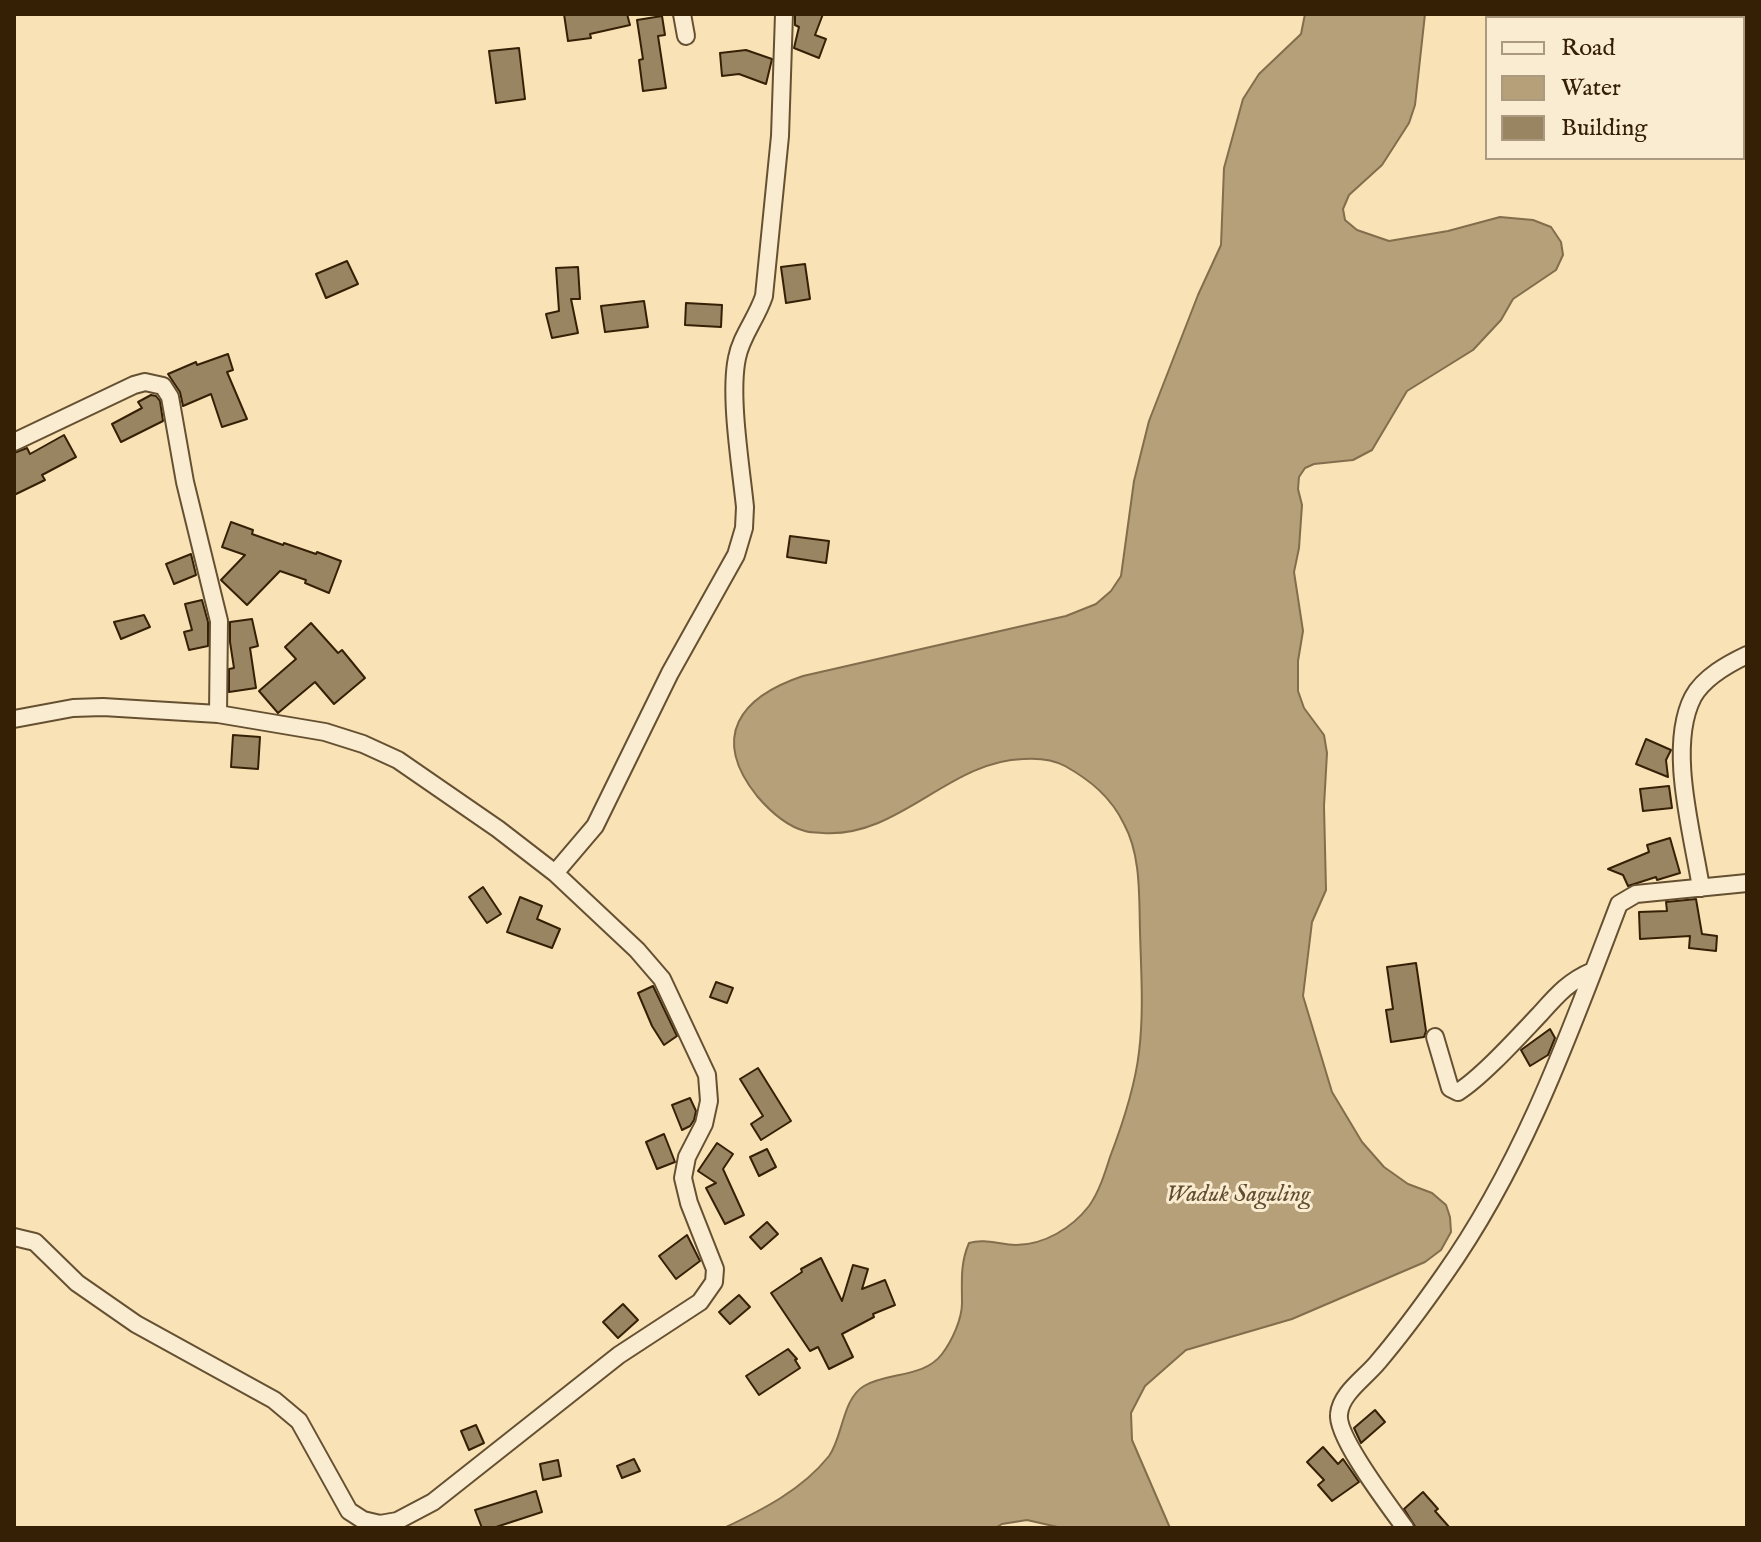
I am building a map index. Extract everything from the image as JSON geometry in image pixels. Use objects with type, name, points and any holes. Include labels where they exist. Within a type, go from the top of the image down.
[{"type":"street","points":[[682,14],[686,36]]},
{"type":"street","points":[[555,873],[595,826],[670,673],[736,555],[744,528],[734,377],[742,342],[764,296],[780,136],[784,14]]},
{"type":"street","points":[[14,442],[134,385],[145,382],[163,386],[170,397],[185,482],[219,621],[218,714]]},
{"type":"street","points":[[1701,888],[1684,780],[1685,726],[1694,695],[1713,674],[1747,655]]},
{"type":"street","points":[[14,719],[73,708],[103,707],[218,714],[325,732],[363,744],[398,760],[498,829],[555,873],[637,950],[662,979],[707,1075],[709,1101],[704,1124],[687,1157],[683,1178],[689,1203],[715,1269],[714,1282],[700,1302],[619,1355],[433,1502],[397,1521],[380,1524],[363,1520],[349,1511],[299,1421],[274,1400],[136,1324],[77,1283],[35,1242],[14,1237]]},
{"type":"street","points":[[1405,1528],[1386,1504],[1343,1434],[1339,1425],[1344,1398],[1378,1362],[1445,1274],[1500,1185],[1523,1143],[1619,904],[1636,894],[1747,883]]},
{"type":"street","points":[[1435,1037],[1450,1088],[1458,1092],[1563,988],[1574,979],[1593,971]]},
{"type":"water","name":"Waduk Saguling","points":[[1305,14],[1425,14],[1415,105],[1409,123],[1382,165],[1349,195],[1343,209],[1345,220],[1357,230],[1389,241],[1448,231],[1500,217],[1533,220],[1551,227],[1561,242],[1563,255],[1556,270],[1513,299],[1501,320],[1473,350],[1407,391],[1372,450],[1353,460],[1314,464],[1305,468],[1299,477],[1302,505],[1294,572],[1303,631],[1298,661],[1298,691],[1304,708],[1324,735],[1327,753],[1324,806],[1326,890],[1312,922],[1303,996],[1332,1092],[1362,1142],[1384,1167],[1408,1184],[1432,1193],[1446,1205],[1451,1232],[1441,1250],[1425,1262],[1292,1319],[1186,1350],[1145,1386],[1131,1413],[1132,1440],[1170,1528],[1062,1528],[1027,1520],[995,1528],[724,1528],[781,1498],[818,1468],[834,1448],[851,1400],[864,1386],[926,1367],[942,1354],[960,1316],[963,1265],[969,1243],[987,1241],[1016,1245],[1037,1242],[1066,1228],[1089,1206],[1104,1176],[1131,1092],[1139,1052],[1142,1006],[1139,890],[1134,849],[1113,806],[1083,777],[1060,764],[1044,760],[996,763],[971,772],[876,824],[850,831],[809,832],[798,829],[772,812],[743,775],[734,738],[739,722],[748,708],[763,695],[803,676],[1066,616],[1096,604],[1111,591],[1121,576],[1134,481],[1149,421],[1221,245],[1224,168],[1243,99],[1259,74],[1301,34]]},
{"type":"building","points":[[564,14],[627,14],[630,25],[590,34],[591,38],[568,41]]},
{"type":"building","points":[[795,14],[823,14],[815,35],[826,39],[819,58],[794,48],[799,27],[795,25]]},
{"type":"building","points":[[662,16],[665,35],[658,36],[666,88],[643,91],[639,60],[643,59],[637,20]]},
{"type":"building","points":[[519,48],[525,99],[496,103],[489,51]]},
{"type":"building","points":[[746,50],[772,59],[766,84],[739,74],[722,76],[720,53]]},
{"type":"building","points":[[347,261],[358,284],[326,298],[316,274]]},
{"type":"building","points":[[805,264],[810,299],[786,303],[781,267]]},
{"type":"building","points":[[578,267],[580,299],[571,299],[578,333],[552,338],[546,314],[559,311],[556,268]]},
{"type":"building","points":[[644,301],[648,327],[605,332],[601,306]]},
{"type":"building","points":[[686,303],[722,305],[721,327],[685,325]]},
{"type":"building","points":[[228,354],[233,370],[227,372],[247,419],[222,427],[211,394],[183,406],[180,392],[168,374],[196,362],[197,365]]},
{"type":"building","points":[[151,395],[160,401],[163,421],[121,442],[112,424],[142,408],[138,402]]},
{"type":"building","points":[[64,435],[76,457],[42,475],[45,480],[14,495],[14,453],[27,448],[30,454]]},
{"type":"building","points":[[231,522],[253,530],[252,534],[283,545],[341,561],[329,593],[305,583],[306,580],[280,571],[247,605],[221,580],[245,555],[222,547]]},
{"type":"building","points":[[790,536],[829,541],[826,563],[787,557]]},
{"type":"building","points":[[191,554],[196,575],[174,584],[166,564]]},
{"type":"building","points":[[202,600],[208,622],[208,646],[189,650],[184,632],[192,630],[185,604]]},
{"type":"building","points":[[144,615],[150,627],[121,639],[114,622]]},
{"type":"building","points":[[252,619],[258,646],[250,648],[256,688],[229,692],[229,669],[234,668],[230,622]]},
{"type":"building","points":[[311,623],[338,653],[342,650],[365,678],[334,704],[315,682],[278,713],[259,691],[296,659],[285,647]]},
{"type":"building","points":[[233,735],[260,737],[258,769],[231,767]]},
{"type":"building","points":[[1646,739],[1671,750],[1666,760],[1668,777],[1636,764]]},
{"type":"building","points":[[1669,786],[1672,808],[1643,811],[1640,789]]},
{"type":"building","points":[[1670,838],[1680,873],[1628,886],[1623,875],[1608,869],[1649,852],[1647,845]]},
{"type":"building","points":[[483,887],[501,914],[487,923],[469,897]]},
{"type":"building","points":[[520,897],[542,906],[537,919],[560,929],[552,948],[507,932]]},
{"type":"building","points":[[1696,899],[1702,934],[1717,936],[1716,951],[1689,948],[1690,936],[1640,939],[1639,912],[1667,911],[1666,902]]},
{"type":"building","points":[[1416,963],[1426,1031],[1424,1037],[1391,1042],[1386,1010],[1393,1009],[1387,967]]},
{"type":"building","points":[[716,982],[733,988],[727,1003],[710,997]]},
{"type":"building","points":[[653,986],[677,1036],[664,1045],[638,993]]},
{"type":"building","points":[[1550,1029],[1555,1038],[1548,1055],[1530,1066],[1521,1050]]},
{"type":"building","points":[[758,1068],[791,1121],[761,1140],[751,1124],[763,1116],[740,1079]]},
{"type":"building","points":[[690,1098],[696,1111],[694,1120],[682,1130],[672,1105]]},
{"type":"building","points":[[664,1134],[675,1162],[657,1169],[646,1142]]},
{"type":"building","points":[[717,1143],[733,1154],[723,1169],[744,1215],[725,1224],[706,1188],[716,1183],[698,1171]]},
{"type":"building","points":[[767,1149],[776,1167],[759,1176],[750,1157]]},
{"type":"building","points":[[767,1222],[778,1234],[761,1249],[750,1237]]},
{"type":"building","points":[[687,1235],[700,1261],[676,1279],[659,1256]]},
{"type":"building","points":[[821,1258],[842,1301],[853,1265],[868,1269],[862,1289],[885,1280],[895,1305],[873,1314],[874,1317],[842,1334],[853,1357],[829,1369],[818,1347],[810,1351],[771,1293],[802,1272],[801,1269]]},
{"type":"building","points":[[739,1295],[750,1307],[730,1324],[719,1312]]},
{"type":"building","points":[[623,1304],[638,1320],[618,1338],[603,1322]]},
{"type":"building","points":[[788,1349],[800,1368],[759,1395],[746,1376]]},
{"type":"building","points":[[1375,1410],[1385,1422],[1361,1443],[1354,1428]]},
{"type":"building","points":[[476,1425],[484,1443],[469,1450],[461,1431]]},
{"type":"building","points":[[1323,1447],[1338,1464],[1343,1459],[1359,1482],[1332,1501],[1318,1485],[1324,1480],[1307,1462]]},
{"type":"building","points":[[634,1459],[640,1471],[622,1478],[617,1466]]},
{"type":"building","points":[[558,1460],[561,1476],[543,1480],[540,1464]]},
{"type":"building","points":[[536,1491],[542,1512],[493,1528],[482,1528],[475,1510]]},
{"type":"building","points":[[1423,1492],[1450,1528],[1416,1528],[1404,1509]]}]
